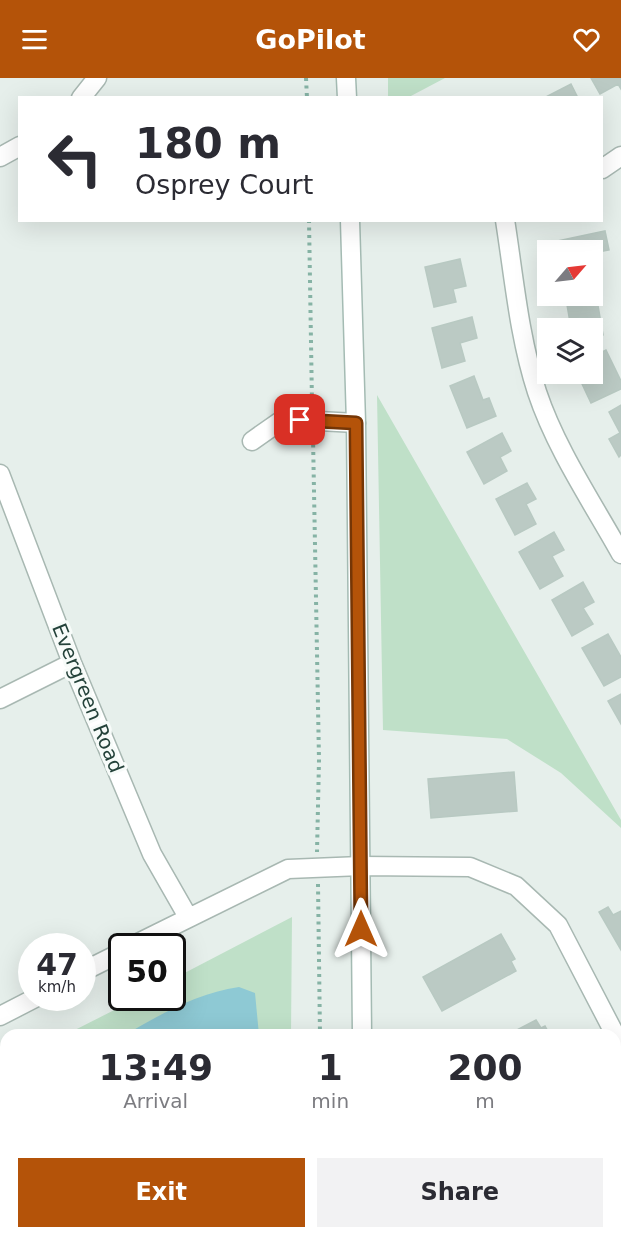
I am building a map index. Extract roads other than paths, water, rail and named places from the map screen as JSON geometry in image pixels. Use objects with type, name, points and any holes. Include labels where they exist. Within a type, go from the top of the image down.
[{"type":"street","points":[[83,96],[97,78]]},
{"type":"street","points":[[346,78],[347,96]]},
{"type":"street","points":[[0,157],[18,147]]},
{"type":"street","points":[[603,168],[621,156]]},
{"type":"street","points":[[350,222],[356,423],[362,1029]]},
{"type":"street","points":[[505,222],[526,348],[537,392],[556,436],[621,554]]},
{"type":"street","points":[[252,441],[279,422],[356,423]]},
{"type":"street","name":"Evergreen Road","points":[[0,474],[72,663],[152,854],[188,917]]},
{"type":"street","points":[[0,699],[72,663]]},
{"type":"street","points":[[157,933],[288,869],[361,866],[470,867],[516,886],[558,925],[612,1029]]},
{"type":"street","points":[[0,1016],[18,1007]]},
{"type":"water","points":[[239,987],[255,993],[258,1029],[136,1029],[168,1011],[186,1011],[186,1003],[209,994]]}]
